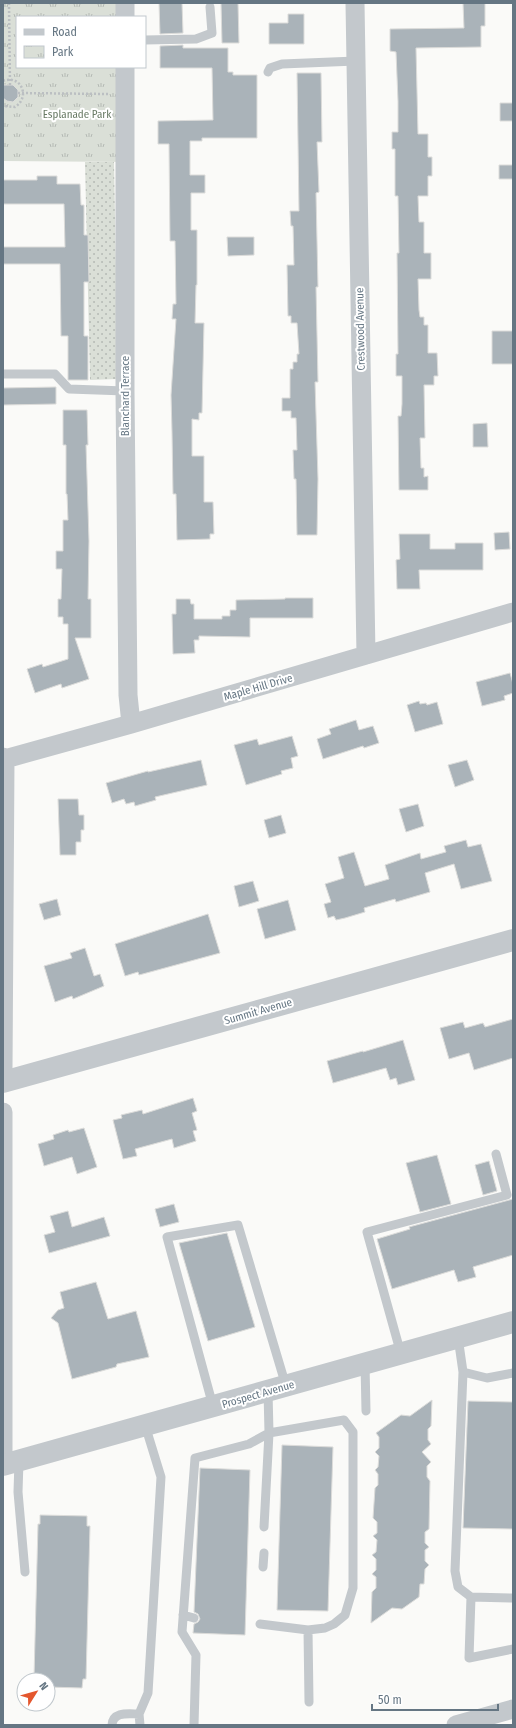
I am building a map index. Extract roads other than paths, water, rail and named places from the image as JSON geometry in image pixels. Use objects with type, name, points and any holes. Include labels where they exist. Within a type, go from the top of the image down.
[{"type":"street","points":[[125,3],[125,16]]},
{"type":"street","name":"Crestwood Avenue","points":[[355,3],[366,655]]},
{"type":"street","name":"Blanchard Terrace","points":[[125,68],[124,391],[128,695],[131,724]]},
{"type":"street","name":"Maple Hill Drive","points":[[4,758],[131,724],[366,655],[512,615]]},
{"type":"street","points":[[3,1070],[4,758]]},
{"type":"street","name":"Summit Avenue","points":[[3,1082],[513,940]]},
{"type":"street","points":[[3,1112],[3,1300],[8,1461]]},
{"type":"street","name":"Prospect Avenue","points":[[8,1461],[145,1426],[513,1322]]},
{"type":"street","points":[[456,1725],[513,1709]]},
{"type":"lane","points":[[146,40],[196,39],[212,33],[210,7]]},
{"type":"lane","points":[[268,72],[270,68],[282,64],[356,61]]},
{"type":"lane","points":[[3,374],[55,374],[69,389],[124,391]]},
{"type":"lane","points":[[401,1354],[367,1232],[507,1194],[496,1154]]},
{"type":"lane","points":[[214,1406],[167,1237],[238,1225],[277,1388],[269,1433],[264,1527]]},
{"type":"lane","points":[[458,1337],[463,1372],[455,1571],[458,1587],[471,1597],[513,1598]]},
{"type":"lane","points":[[365,1364],[366,1410]]},
{"type":"lane","points":[[463,1372],[487,1378],[513,1373]]},
{"type":"lane","points":[[194,1725],[196,1655],[182,1632],[195,1458],[249,1444],[269,1433],[344,1420],[353,1432],[353,1588],[345,1615],[334,1624],[325,1628],[308,1630],[260,1624]]},
{"type":"lane","points":[[140,1725],[139,1714],[148,1693],[161,1477],[145,1426]]},
{"type":"lane","points":[[8,1461],[18,1492],[24,1572]]},
{"type":"lane","points":[[263,1567],[264,1553]]},
{"type":"lane","points":[[471,1597],[470,1658],[513,1649]]},
{"type":"lane","points":[[183,1615],[194,1618]]},
{"type":"lane","points":[[308,1630],[309,1702]]},
{"type":"lane","points":[[112,1725],[115,1717],[119,1714],[139,1714]]},
{"type":"park label","name":"Esplanade Park","points":[[77,114]]}]
